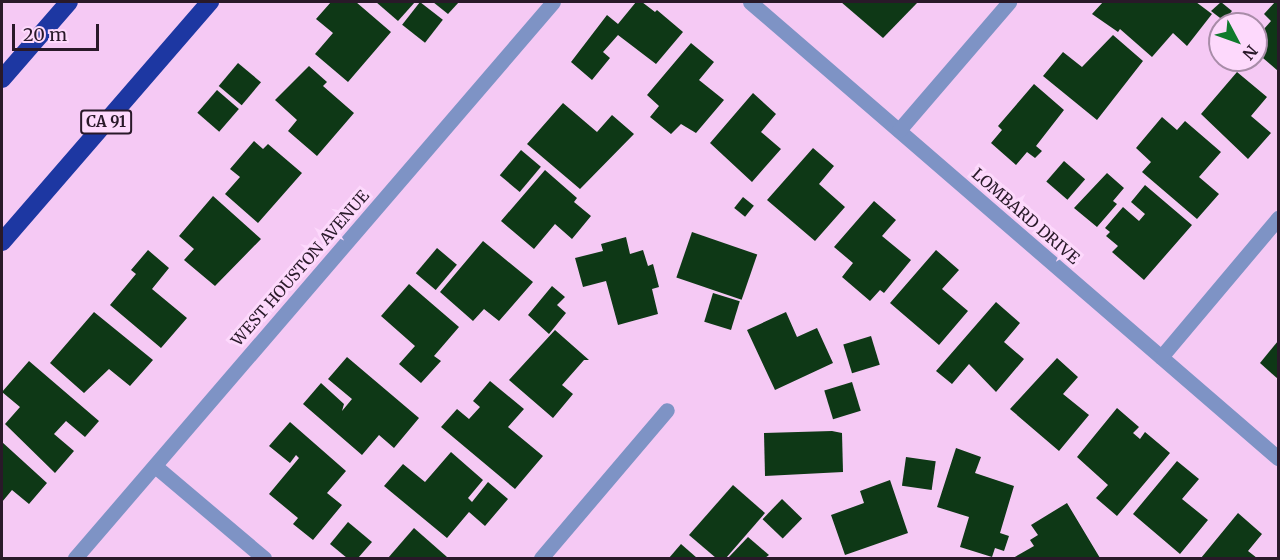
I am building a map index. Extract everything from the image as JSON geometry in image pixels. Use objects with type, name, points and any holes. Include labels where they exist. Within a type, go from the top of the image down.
[{"type":"highway","points":[[2,80],[69,2]]},
{"type":"highway","name":"CA 91","points":[[2,242],[210,2]]},
{"type":"street","name":"WEST HOUSTON AVENUE","points":[[75,558],[553,2]]},
{"type":"street","name":"LOMBARD DRIVE","points":[[750,2],[1278,458]]},
{"type":"street","points":[[899,130],[1009,2]]},
{"type":"street","points":[[1161,357],[1278,218]]},
{"type":"street","points":[[541,558],[667,410]]},
{"type":"street","points":[[155,466],[264,558]]},
{"type":"building","points":[[331,2],[356,2],[391,32],[348,82],[315,54],[333,33],[316,19]]},
{"type":"building","points":[[376,2],[415,2],[398,21]]},
{"type":"building","points":[[420,2],[443,20],[425,43],[402,25]]},
{"type":"building","points":[[433,2],[459,2],[448,14]]},
{"type":"building","points":[[636,2],[642,2],[655,12],[657,10],[683,32],[656,64],[618,35],[603,52],[610,58],[592,80],[571,62],[607,15],[618,24]]},
{"type":"building","points":[[841,2],[918,2],[883,38]]},
{"type":"building","points":[[1103,2],[1196,2],[1209,12],[1208,19],[1187,46],[1173,33],[1152,57],[1120,29],[1118,32],[1092,14]]},
{"type":"building","points":[[1221,2],[1232,11],[1212,12]]},
{"type":"building","points":[[1275,2],[1278,2],[1278,71],[1268,62],[1268,24],[1271,21],[1268,18],[1268,12],[1266,12]]},
{"type":"building","points":[[1113,35],[1143,61],[1097,120],[1043,76],[1063,52],[1082,67]]},
{"type":"building","points":[[691,43],[714,62],[699,80],[724,100],[696,133],[681,124],[671,134],[650,117],[659,106],[647,95]]},
{"type":"building","points":[[238,63],[261,82],[242,105],[219,86]]},
{"type":"building","points":[[309,66],[327,82],[323,86],[354,113],[317,156],[288,131],[297,120],[275,100]]},
{"type":"building","points":[[1237,72],[1267,97],[1251,116],[1271,133],[1248,159],[1201,114]]},
{"type":"building","points":[[1034,84],[1064,110],[1036,146],[1042,151],[1035,158],[1027,152],[1016,165],[991,143],[1002,130],[998,126]]},
{"type":"building","points":[[217,90],[239,109],[219,132],[197,113]]},
{"type":"building","points":[[753,93],[776,114],[761,132],[781,149],[752,182],[710,143]]},
{"type":"building","points":[[563,103],[597,132],[612,115],[634,134],[580,189],[527,144]]},
{"type":"building","points":[[1162,117],[1177,130],[1185,121],[1221,152],[1199,177],[1219,194],[1197,219],[1142,172],[1151,162],[1136,148]]},
{"type":"building","points":[[254,141],[263,149],[268,144],[302,173],[258,223],[225,194],[240,177],[230,169]]},
{"type":"building","points":[[813,148],[834,166],[819,184],[845,207],[815,241],[767,200]]},
{"type":"building","points":[[521,150],[541,167],[520,192],[500,175]]},
{"type":"building","points":[[1064,161],[1085,179],[1067,200],[1046,181]]},
{"type":"building","points":[[545,170],[577,198],[574,202],[591,216],[572,239],[555,224],[534,249],[501,221]]},
{"type":"building","points":[[1107,173],[1124,188],[1113,201],[1117,204],[1097,227],[1074,208]]},
{"type":"building","points":[[1145,185],[1192,225],[1144,280],[1112,252],[1118,246],[1106,236],[1110,232],[1105,228],[1123,207],[1139,221],[1145,214],[1131,202]]},
{"type":"building","points":[[213,196],[261,239],[215,286],[184,260],[194,249],[179,236]]},
{"type":"building","points":[[743,197],[754,206],[745,217],[734,208]]},
{"type":"building","points":[[874,201],[896,220],[882,236],[911,260],[884,293],[880,290],[870,301],[842,277],[853,263],[834,247]]},
{"type":"building","points":[[692,232],[757,254],[742,300],[676,277]]},
{"type":"building","points":[[626,237],[630,254],[643,250],[648,266],[653,264],[659,287],[652,289],[658,314],[618,325],[606,281],[583,287],[575,258],[603,251],[601,244]]},
{"type":"building","points":[[483,241],[533,282],[499,321],[484,309],[473,321],[440,292]]},
{"type":"building","points":[[437,248],[457,265],[436,290],[416,273]]},
{"type":"building","points":[[148,250],[169,268],[152,289],[187,318],[161,348],[110,305],[136,274],[131,270]]},
{"type":"building","points":[[936,250],[959,270],[942,289],[968,311],[939,345],[890,303]]},
{"type":"building","points":[[409,284],[459,327],[434,356],[441,361],[421,383],[399,364],[415,346],[381,316]]},
{"type":"building","points":[[552,286],[565,297],[557,305],[566,313],[549,334],[528,315]]},
{"type":"building","points":[[713,293],[740,301],[731,330],[704,322]]},
{"type":"building","points":[[996,302],[1020,323],[1004,342],[1024,359],[996,392],[969,364],[952,384],[936,371]]},
{"type":"building","points":[[94,312],[153,360],[130,386],[109,369],[84,393],[50,363]]},
{"type":"building","points":[[786,312],[797,337],[817,328],[833,363],[775,390],[747,330]]},
{"type":"building","points":[[555,330],[589,360],[584,360],[562,385],[573,394],[553,418],[509,380]]},
{"type":"building","points":[[871,336],[880,365],[852,373],[843,344]]},
{"type":"building","points":[[1278,341],[1278,379],[1260,363]]},
{"type":"building","points":[[347,357],[419,418],[394,448],[379,435],[362,455],[303,404],[321,383],[344,404],[342,411],[352,399],[328,379]]},
{"type":"building","points":[[1057,358],[1078,377],[1063,394],[1089,415],[1059,451],[1010,409]]},
{"type":"building","points":[[29,361],[99,421],[85,437],[66,421],[54,434],[74,451],[55,473],[5,424],[20,407],[2,392]]},
{"type":"building","points":[[490,381],[524,409],[508,427],[543,456],[515,489],[441,427],[457,409],[469,419],[480,407],[473,401]]},
{"type":"building","points":[[852,382],[861,411],[833,419],[824,390]]},
{"type":"building","points":[[1117,408],[1139,427],[1133,433],[1140,439],[1145,432],[1170,453],[1117,516],[1096,498],[1108,485],[1077,457]]},
{"type":"building","points":[[290,422],[346,471],[327,493],[342,505],[313,540],[293,524],[298,518],[269,494],[299,458],[296,455],[290,463],[269,446]]},
{"type":"building","points":[[832,431],[842,433],[843,472],[765,476],[764,433]]},
{"type":"building","points":[[2,442],[47,483],[29,504],[12,490],[2,502]]},
{"type":"building","points":[[956,448],[981,457],[975,473],[1014,486],[1000,533],[1009,536],[1004,551],[995,548],[992,557],[960,547],[969,517],[937,507]]},
{"type":"building","points":[[451,452],[483,480],[468,498],[472,502],[488,482],[508,499],[485,526],[469,512],[447,538],[384,486],[403,464],[425,482]]},
{"type":"building","points":[[906,457],[936,461],[932,490],[902,486]]},
{"type":"building","points":[[1177,461],[1199,479],[1182,499],[1208,520],[1180,554],[1133,514]]},
{"type":"building","points":[[890,480],[908,533],[845,555],[831,515],[864,503],[860,491]]},
{"type":"building","points":[[733,485],[765,513],[726,558],[716,558],[689,535]]},
{"type":"building","points":[[782,499],[802,518],[783,539],[763,519]]},
{"type":"building","points":[[1067,503],[1100,558],[1013,558],[1034,546],[1030,540],[1038,535],[1031,525]]},
{"type":"building","points":[[1238,513],[1262,534],[1248,551],[1257,558],[1201,558]]},
{"type":"building","points":[[348,522],[372,542],[358,558],[347,558],[330,544]]},
{"type":"building","points":[[414,528],[447,557],[388,558]]},
{"type":"building","points":[[748,537],[769,555],[765,558],[728,558]]},
{"type":"building","points":[[681,544],[697,558],[669,558]]}]
